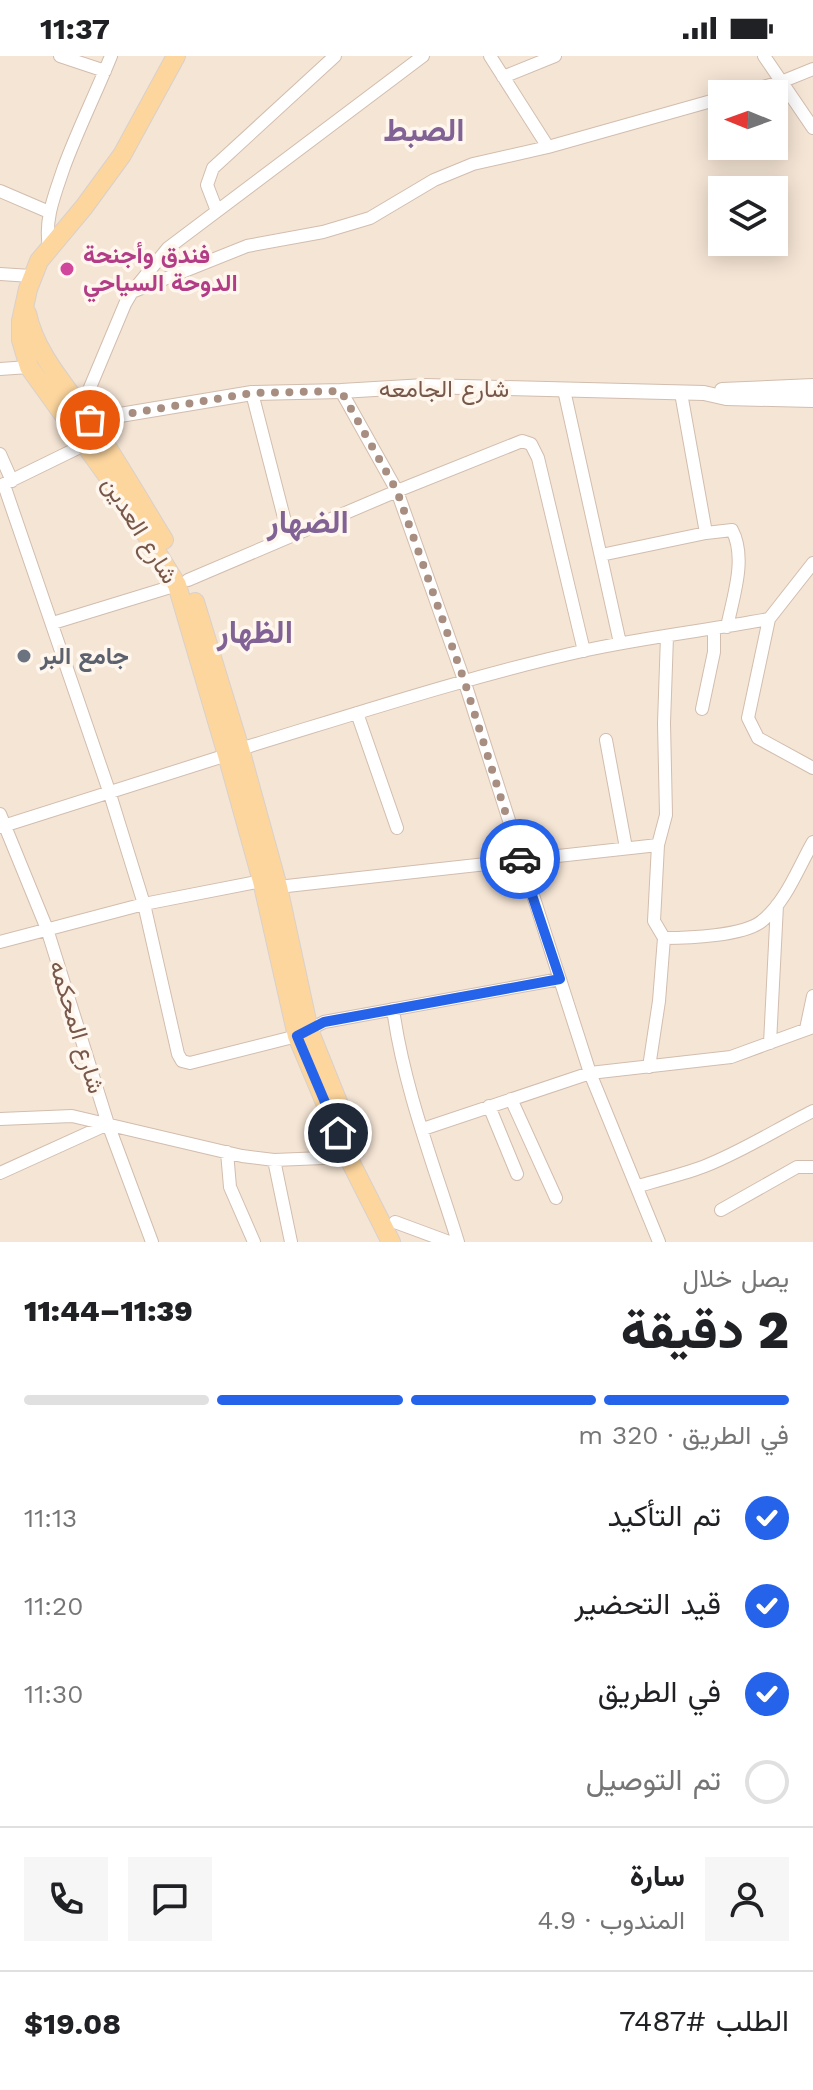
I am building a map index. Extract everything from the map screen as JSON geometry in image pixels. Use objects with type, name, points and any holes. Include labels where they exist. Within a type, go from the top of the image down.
[{"type":"main road","points":[[26,302],[31,276],[39,261],[122,155],[176,56]]},
{"type":"main road","name":"شارع العدين","points":[[26,302],[20,331],[29,367],[182,583]]},
{"type":"main road","name":"شارع العدين","points":[[26,302],[35,340],[86,414],[182,583],[234,752],[270,884],[303,1033],[391,1242]]},
{"type":"main road","name":"شارع العدين","points":[[353,1155],[404,1242]]},
{"type":"street","points":[[60,56],[105,71]]},
{"type":"street","points":[[49,247],[49,212],[74,140],[111,56]]},
{"type":"street","points":[[217,211],[207,185],[213,168],[335,56]]},
{"type":"street","points":[[86,414],[125,304],[168,248],[423,56]]},
{"type":"street","points":[[490,56],[548,147]]},
{"type":"street","points":[[503,77],[555,56]]},
{"type":"street","points":[[764,56],[780,80]]},
{"type":"street","points":[[786,80],[813,69]]},
{"type":"street","points":[[788,92],[813,128]]},
{"type":"street","points":[[132,292],[247,246],[323,232],[370,218],[434,180],[473,164],[548,147],[708,102]]},
{"type":"street","points":[[0,191],[49,212]]},
{"type":"street","points":[[0,274],[31,276]]},
{"type":"street","points":[[0,369],[29,367]]},
{"type":"street","name":"شارع الجامعه","points":[[86,414],[252,393],[425,386],[681,393],[813,386]]},
{"type":"street","points":[[564,390],[620,643]]},
{"type":"street","points":[[341,391],[397,491],[464,680],[590,1073],[659,1242]]},
{"type":"street","points":[[252,393],[289,537]]},
{"type":"street","points":[[681,393],[706,533]]},
{"type":"street","name":"شارع الجامعه","points":[[704,393],[726,398],[813,400]]},
{"type":"street","points":[[53,623],[182,583],[522,441],[531,444],[538,458],[584,651]]},
{"type":"street","points":[[5,484],[84,445]]},
{"type":"street","points":[[0,454],[5,484],[144,904],[182,1061],[190,1063],[303,1033],[324,1022],[560,979]]},
{"type":"street","points":[[601,555],[732,530],[739,562],[702,709]]},
{"type":"street","points":[[813,563],[769,619],[748,718],[758,738],[813,768]]},
{"type":"street","points":[[2,822],[464,680],[620,643],[769,619]]},
{"type":"street","points":[[649,1067],[664,938],[654,921],[658,845],[666,815],[664,723],[667,636]]},
{"type":"street","points":[[357,713],[397,828]]},
{"type":"street","points":[[606,740],[626,848]]},
{"type":"street","name":"شارع المحكمه","points":[[2,822],[47,929],[108,1124],[152,1242]]},
{"type":"street","points":[[664,938],[698,937],[760,923],[777,905],[813,842]]},
{"type":"street","points":[[0,942],[144,904],[270,884],[658,845]]},
{"type":"street","points":[[770,1043],[777,905]]},
{"type":"street","points":[[423,1129],[590,1073],[731,1057],[810,1028],[813,996]]},
{"type":"street","points":[[393,1009],[405,1074],[458,1242]]},
{"type":"street","points":[[511,1099],[556,1198]]},
{"type":"street","points":[[489,1106],[517,1174]]},
{"type":"street","points":[[638,1186],[703,1167],[813,1111]]},
{"type":"street","points":[[0,1119],[72,1116],[274,1160],[353,1155]]},
{"type":"street","points":[[0,1173],[108,1124]]},
{"type":"street","points":[[227,1152],[230,1187],[254,1242]]},
{"type":"street","points":[[274,1160],[291,1242]]},
{"type":"street","points":[[721,1210],[797,1167],[813,1167]]},
{"type":"street","points":[[395,1222],[449,1242]]},
{"type":"shaded area","points":[[0,56],[813,56],[813,1242],[0,1242]]},
{"type":"way so far","points":[[90,420],[252,393],[341,391],[397,491],[464,680],[520,859]]},
{"type":"place","name":"فندق وأجنحة الدوحة السياحي","points":[[67,269]]},
{"type":"place","name":"جامع البر","points":[[24,656]]},
{"type":"district","name":"الصبط","points":[[424,130]]},
{"type":"district","name":"الضهار","points":[[308,522]]},
{"type":"district","name":"الظهار","points":[[255,632]]},
{"type":"route","points":[[338,1133],[297,1036],[324,1022],[560,979],[520,859]]}]
